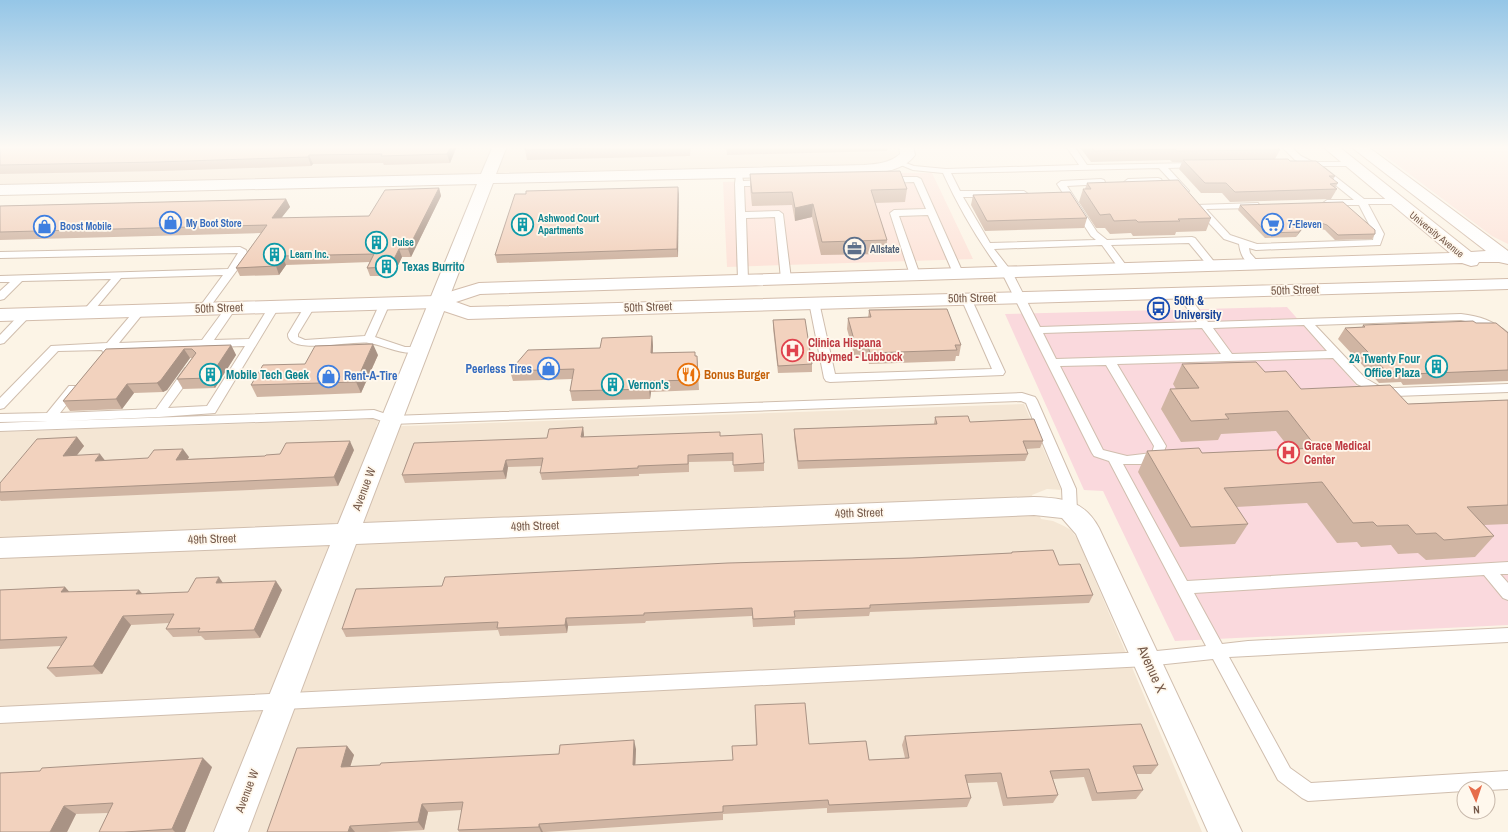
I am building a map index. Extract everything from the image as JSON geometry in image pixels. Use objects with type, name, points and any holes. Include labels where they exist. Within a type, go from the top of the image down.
[{"type":"main road","points":[[0,190],[229,185]]},
{"type":"main road","name":"Avenue W","points":[[231,832],[418,350],[485,185]]},
{"type":"main road","name":"University Avenue","points":[[1376,185],[1466,257],[1506,286]]},
{"type":"main road","name":"University Avenue","points":[[1409,185],[1506,257]]},
{"type":"main road","name":"50th Street","points":[[0,315],[437,302],[479,289],[1211,264],[1506,257]]},
{"type":"main road","name":"50th Street","points":[[437,302],[468,313],[966,298],[1506,286]]},
{"type":"main road","name":"49th Street","points":[[0,548],[1034,506],[1056,507],[1070,511]]},
{"type":"main road","name":"Avenue X","points":[[1070,511],[1086,528],[1225,832]]},
{"type":"lane","points":[[739,185],[743,280]]},
{"type":"lane","points":[[919,185],[958,273]]},
{"type":"lane","points":[[953,185],[987,246],[1007,272],[1098,453],[1114,460],[1141,460],[1157,456],[1160,446],[1110,362]]},
{"type":"lane","points":[[1062,185],[1094,234],[1105,243],[1123,268]]},
{"type":"lane","points":[[1178,185],[1227,236],[1256,247],[1377,243],[1379,234],[1362,202],[1341,185]]},
{"type":"lane","points":[[957,194],[1032,194]]},
{"type":"lane","points":[[1054,194],[1068,194]]},
{"type":"lane","points":[[1315,203],[1396,201]]},
{"type":"lane","points":[[1199,207],[1261,205]]},
{"type":"lane","points":[[915,275],[894,213],[932,212]]},
{"type":"lane","points":[[741,215],[779,214],[786,279]]},
{"type":"lane","points":[[987,246],[1192,240],[1211,264]]},
{"type":"lane","points":[[1243,243],[1245,254],[1254,263]]},
{"type":"lane","points":[[1355,244],[1374,260]]},
{"type":"lane","points":[[1301,246],[1318,261]]},
{"type":"lane","points":[[0,255],[240,250],[243,254],[203,309]]},
{"type":"lane","points":[[0,279],[230,272]]},
{"type":"lane","points":[[87,312],[119,276]]},
{"type":"lane","points":[[0,297],[20,278]]},
{"type":"lane","points":[[1181,293],[1229,357]]},
{"type":"lane","points":[[814,302],[830,378],[999,372],[966,298]]},
{"type":"lane","points":[[370,339],[384,303]]},
{"type":"lane","points":[[310,306],[294,334],[293,339],[304,343],[370,339],[405,350],[418,350]]},
{"type":"lane","points":[[0,427],[50,417],[159,413],[180,416],[211,410],[274,307]]},
{"type":"lane","points":[[206,344],[231,308]]},
{"type":"lane","points":[[100,358],[140,311]]},
{"type":"lane","points":[[0,340],[26,314]]},
{"type":"lane","points":[[1036,330],[1461,317],[1477,318],[1490,323],[1508,338]]},
{"type":"lane","points":[[1307,322],[1362,381],[1376,389],[1395,392],[1508,388]]},
{"type":"lane","points":[[0,405],[55,348],[253,342]]},
{"type":"lane","points":[[1053,364],[1336,354]]},
{"type":"lane","points":[[159,413],[194,363]]},
{"type":"lane","points":[[50,417],[80,381]]},
{"type":"lane","points":[[0,418],[23,422],[180,416],[374,414],[391,420],[1022,397],[1031,400],[1069,489],[1070,511]]},
{"type":"lane","points":[[1114,460],[1219,651],[1284,774],[1308,792],[1508,780]]},
{"type":"lane","points":[[1184,588],[1508,568]]},
{"type":"lane","points":[[1488,570],[1508,594]]},
{"type":"lane","points":[[0,715],[1147,659],[1248,648],[1508,635]]},
{"type":"shaded area","points":[[723,185],[938,185],[973,259],[727,267]]},
{"type":"shaded area","points":[[1424,185],[1508,185],[1508,244],[1492,236]]},
{"type":"shaded area","name":"Grace Medical Center","points":[[1287,307],[1365,395],[1403,415],[1508,412],[1508,625],[1175,641],[1103,491],[1084,490],[1005,314]]},
{"type":"shaded area","points":[[1024,404],[1061,490],[1047,489],[1032,495],[1041,519],[1053,521],[1064,526],[1071,530],[1078,540],[1202,832],[0,832],[0,432],[379,419],[376,427]]},
{"type":"building","points":[[751,185],[905,185],[907,189],[871,190],[887,240],[822,242],[813,204],[795,208],[792,192],[752,193]]},
{"type":"building","points":[[1088,185],[1182,185],[1211,218],[1178,219],[1180,221],[1114,221],[1110,214],[1100,215],[1083,189],[1091,189]]},
{"type":"building","points":[[1228,185],[1331,185],[1337,189],[1235,192]]},
{"type":"building","points":[[678,187],[677,249],[495,255],[515,194],[526,194],[526,191]]},
{"type":"building","points":[[439,188],[408,249],[399,249],[390,267],[367,268],[374,254],[282,256],[276,266],[236,268],[267,225],[0,232],[0,206],[286,199],[272,218],[369,216],[385,190]]},
{"type":"building","points":[[1070,192],[1087,218],[987,221],[973,195]]},
{"type":"building","points":[[1343,202],[1375,230],[1375,234],[1338,235],[1327,225],[1321,223],[1306,223],[1299,232],[1267,233],[1240,205]]},
{"type":"building","points":[[947,309],[961,345],[955,345],[957,350],[870,353],[868,346],[856,347],[848,318],[871,317],[869,310]]},
{"type":"building","name":"Clinica Hispana Rubymed - Lubbock","points":[[805,319],[812,364],[778,366],[773,320]]},
{"type":"building","name":"24 Twenty Four Office Plaza","points":[[1473,321],[1476,323],[1496,323],[1508,333],[1508,370],[1411,374],[1408,371],[1387,372],[1345,328],[1365,327],[1363,325]]},
{"type":"building","points":[[652,336],[651,353],[695,352],[695,356],[697,356],[698,380],[650,381],[649,389],[570,391],[574,369],[510,371],[528,350],[600,348],[602,338]]},
{"type":"building","points":[[373,344],[356,382],[251,385],[263,365],[305,364],[315,346]]},
{"type":"building","points":[[231,345],[209,378],[177,379],[196,353],[192,349],[184,349],[161,380],[157,383],[127,384],[116,399],[63,401],[106,349]]},
{"type":"building","points":[[1256,362],[1265,372],[1286,371],[1301,389],[1390,385],[1408,404],[1508,400],[1508,505],[1467,507],[1494,536],[1444,540],[1436,533],[1416,534],[1408,525],[1377,526],[1373,522],[1353,523],[1322,482],[1224,488],[1248,524],[1191,527],[1147,451],[1199,448],[1202,453],[1317,448],[1288,411],[1225,414],[1229,419],[1191,421],[1170,389],[1199,388],[1182,364]]},
{"type":"building","points":[[968,416],[970,422],[1034,419],[1043,441],[1023,441],[1028,454],[798,461],[794,429],[937,424],[935,417]]},
{"type":"building","points":[[583,427],[581,437],[720,432],[720,436],[762,434],[764,463],[733,465],[733,453],[688,455],[688,464],[540,473],[543,458],[506,460],[503,471],[402,475],[414,443],[547,438],[549,429]]},
{"type":"building","points":[[77,437],[63,456],[100,454],[95,461],[148,458],[154,450],[183,449],[176,460],[265,456],[280,454],[286,443],[350,441],[334,477],[0,492],[0,483],[37,439]]},
{"type":"building","points":[[1053,550],[1059,565],[1080,564],[1093,595],[870,605],[870,608],[794,611],[795,617],[753,619],[752,608],[566,618],[565,625],[497,628],[498,622],[342,629],[356,589],[442,586],[445,577],[728,563],[912,558]]},
{"type":"building","points":[[219,577],[216,583],[276,581],[254,630],[198,632],[200,628],[166,629],[174,614],[123,616],[93,666],[47,668],[67,637],[0,640],[0,590],[65,587],[61,592],[139,590],[136,594],[188,592],[196,578]]},
{"type":"building","points":[[805,703],[809,744],[866,741],[869,760],[909,758],[905,736],[1141,724],[1158,765],[1133,766],[1143,790],[1097,793],[1089,769],[1050,771],[1058,795],[1007,798],[1001,773],[965,775],[971,798],[829,805],[828,800],[723,806],[723,812],[539,824],[539,827],[458,830],[463,802],[422,804],[418,822],[350,826],[348,832],[267,832],[297,748],[347,746],[341,767],[380,765],[381,763],[559,754],[560,745],[634,740],[633,765],[733,760],[732,746],[757,745],[755,705]]},
{"type":"building","points":[[203,758],[172,829],[99,832],[113,803],[64,806],[50,832],[0,832],[0,773],[40,771],[42,768]]},
{"type":"place","name":"My Boot Store","points":[[171,223]]},
{"type":"place","name":"Ashwood Court Apartments","points":[[523,224]]},
{"type":"place","name":"7-Eleven","points":[[1273,224]]},
{"type":"place","name":"Boost Mobile","points":[[45,226]]},
{"type":"place","name":"Pulse","points":[[376,242]]},
{"type":"place","name":"Allstate","points":[[854,249]]},
{"type":"place","name":"Learn Inc.","points":[[275,254]]},
{"type":"place","name":"Texas Burrito","points":[[386,267]]},
{"type":"place","name":"50th & University","points":[[1158,308]]},
{"type":"place","name":"Clinica Hispana Rubymed - Lubbock","points":[[792,350]]},
{"type":"place","name":"24 Twenty Four Office Plaza","points":[[1436,366]]},
{"type":"place","name":"Peerless Tires","points":[[548,369]]},
{"type":"place","name":"Mobile Tech Geek","points":[[210,375]]},
{"type":"place","name":"Bonus Burger","points":[[688,375]]},
{"type":"place","name":"Rent-A-Tire","points":[[329,376]]},
{"type":"place","name":"Vernon's","points":[[613,385]]},
{"type":"place","name":"Grace Medical Center","points":[[1288,453]]}]
